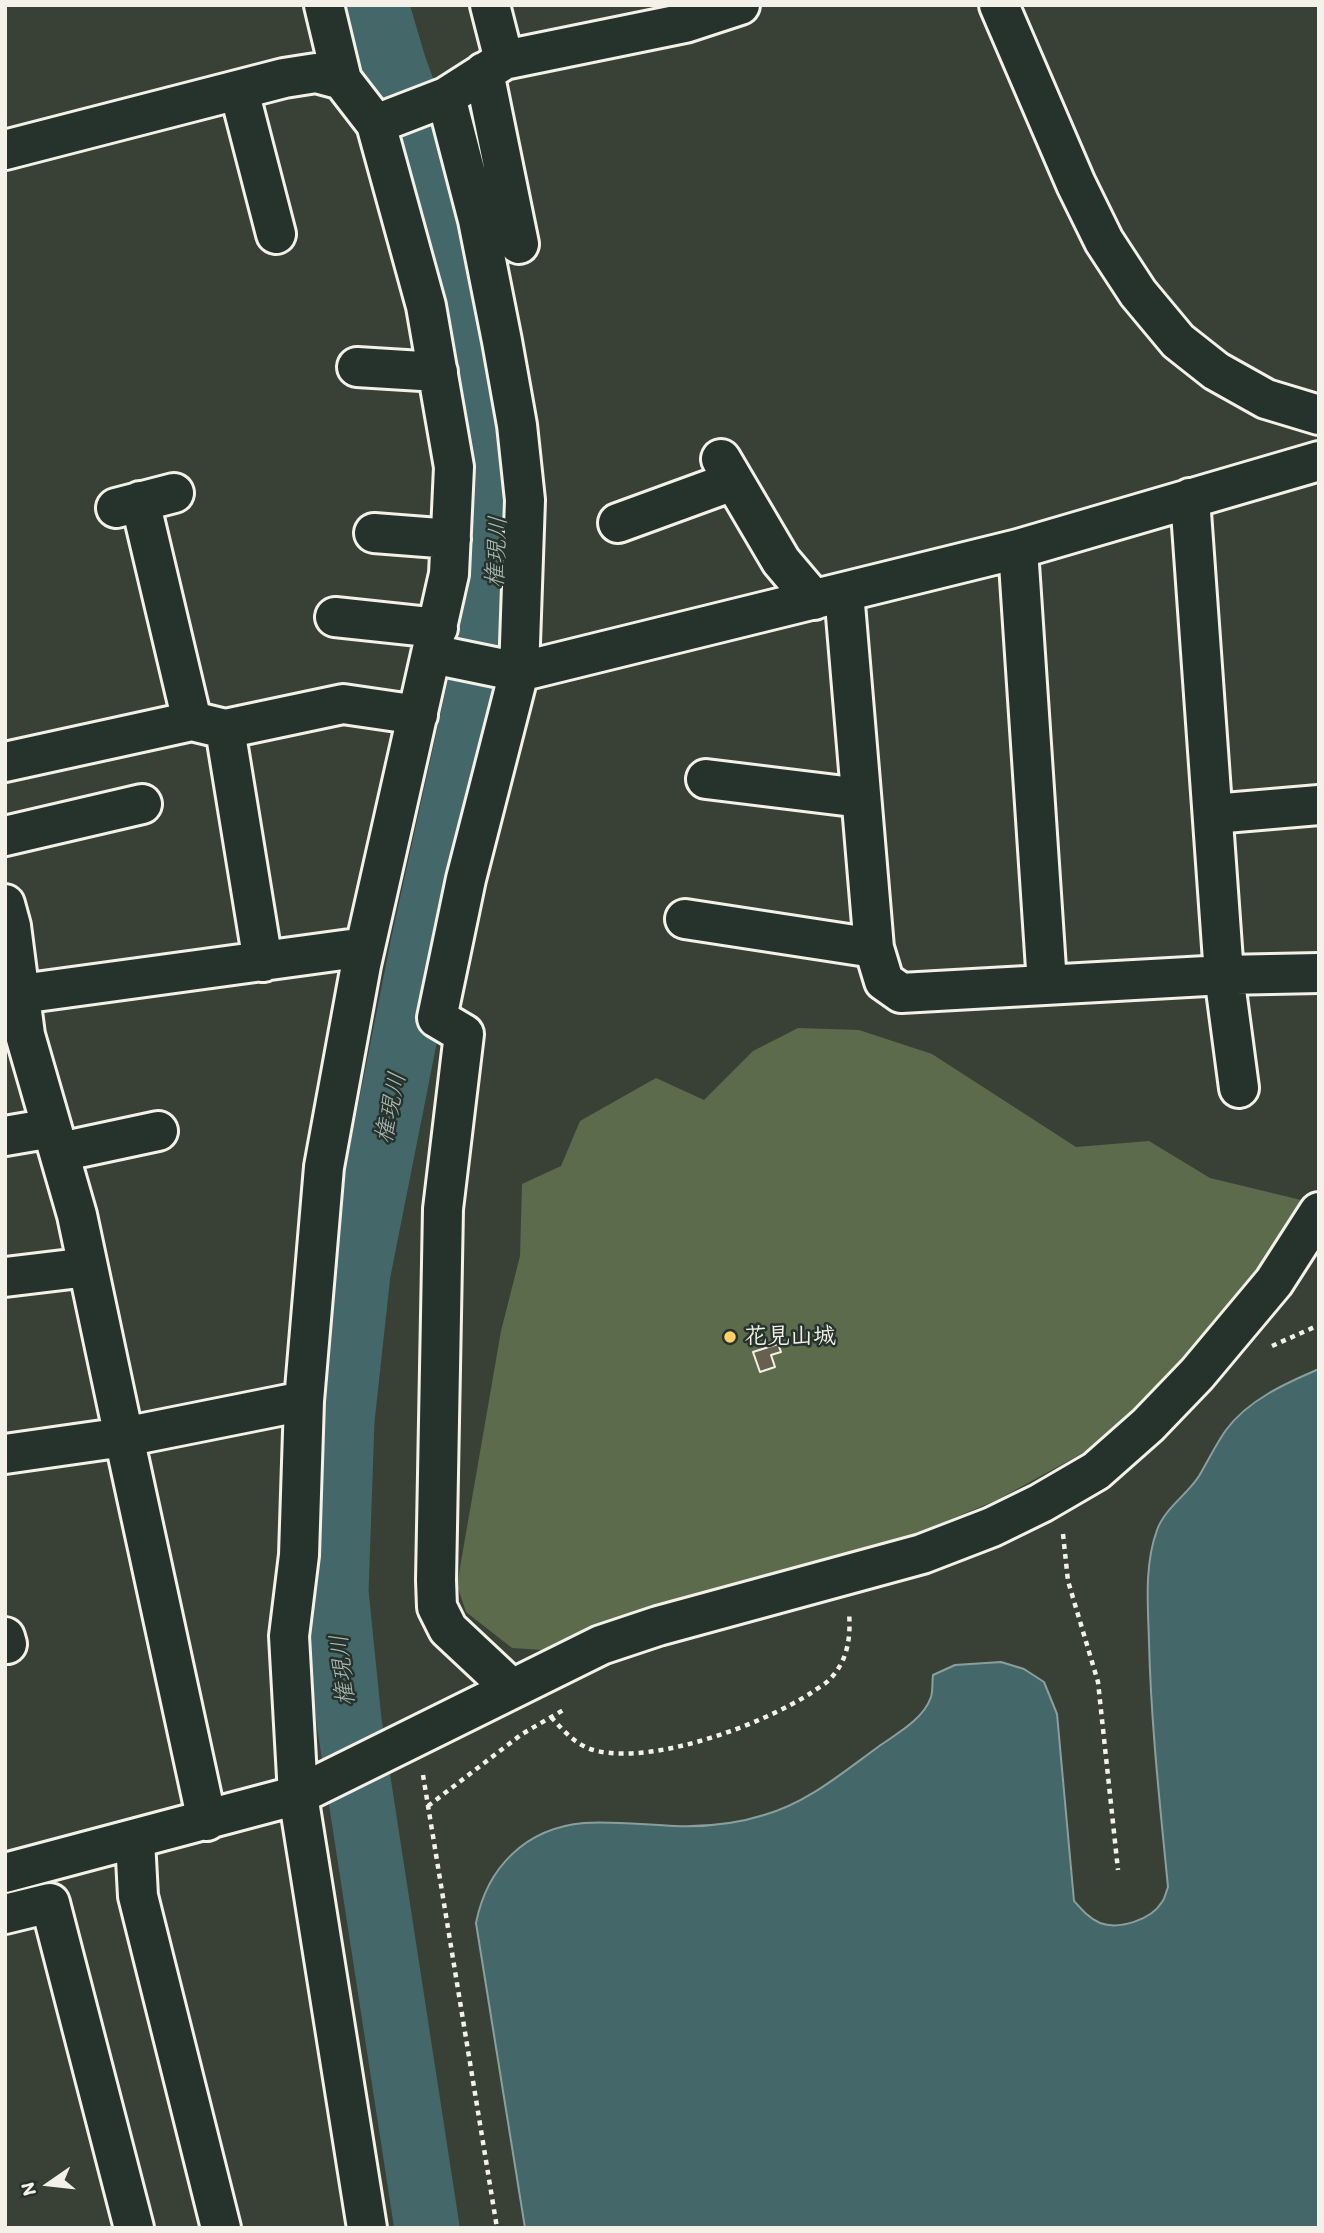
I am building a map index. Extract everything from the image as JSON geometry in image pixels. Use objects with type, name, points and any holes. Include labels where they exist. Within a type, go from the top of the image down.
[{"type":"street","points":[[324,5],[342,80],[380,123],[426,306],[454,467],[449,574],[441,647],[418,715],[365,947],[324,1167],[304,1401],[299,1555],[289,1636],[299,1795],[367,2228]]},
{"type":"street","points":[[490,5],[494,66],[519,244]]},
{"type":"street","points":[[380,123],[441,99],[494,66],[685,23],[740,5]]},
{"type":"street","points":[[999,5],[1104,241],[1138,293],[1178,341],[1216,371],[1266,399],[1319,415]]},
{"type":"street","points":[[5,150],[316,72],[342,80]]},
{"type":"street","points":[[239,91],[276,234]]},
{"type":"street","points":[[441,99],[478,220],[517,425],[525,500],[512,671],[437,1018],[464,1034],[443,1209],[437,1607],[448,1629],[512,1689]]},
{"type":"street","points":[[357,367],[438,372]]},
{"type":"street","points":[[336,622],[441,647],[512,671],[1018,549],[1319,461]]},
{"type":"street","points":[[618,523],[727,470],[781,561],[829,596],[861,798],[874,948],[884,981],[901,993],[1224,975],[1319,973]]},
{"type":"street","points":[[1190,498],[1224,975],[1239,1088]]},
{"type":"street","points":[[143,501],[208,725],[263,962]]},
{"type":"street","points":[[374,533],[451,539]]},
{"type":"street","points":[[1018,549],[1047,984]]},
{"type":"street","points":[[5,761],[208,725],[343,705],[418,715]]},
{"type":"street","points":[[706,779],[861,798]]},
{"type":"street","points":[[5,836],[142,804]]},
{"type":"street","points":[[1213,814],[1319,805]]},
{"type":"street","points":[[5,904],[12,926],[21,994],[15,1034],[56,1140],[77,1215],[206,1821]]},
{"type":"street","points":[[685,919],[874,948]]},
{"type":"street","points":[[21,994],[365,947]]},
{"type":"street","points":[[5,1136],[56,1140],[158,1131]]},
{"type":"street","points":[[5,1873],[299,1795],[601,1645],[698,1615],[922,1554],[992,1527],[1041,1503],[1096,1471],[1148,1425],[1197,1374],[1274,1282],[1319,1212]]},
{"type":"street","points":[[5,1277],[88,1267]]},
{"type":"street","points":[[5,1454],[124,1437],[304,1401]]},
{"type":"street","points":[[135,1840],[138,1896],[221,2228]]},
{"type":"street","points":[[5,1914],[50,1903],[134,2228]]},
{"type":"path","points":[[1062,1523],[1069,1581],[1098,1682],[1118,1870]]},
{"type":"path","points":[[551,1717],[571,1740],[596,1750],[625,1753],[684,1746],[747,1726],[795,1703],[829,1681],[845,1656],[851,1636],[849,1609]]},
{"type":"path","points":[[428,1806],[522,1734],[570,1705]]},
{"type":"path","points":[[416,1736],[497,2228]]},
{"type":"green space","points":[[798,1028],[859,1030],[932,1054],[1076,1147],[1149,1141],[1210,1178],[1301,1200],[1252,1278],[1172,1374],[1092,1448],[997,1500],[915,1534],[595,1625],[543,1650],[512,1648],[466,1612],[457,1585],[501,1331],[520,1256],[522,1184],[561,1166],[580,1121],[656,1078],[704,1100],[753,1051]]},
{"type":"water","points":[[1319,1369],[1319,2228],[525,2228],[476,1923],[489,1884],[512,1854],[527,1842],[563,1826],[584,1823],[709,1825],[742,1821],[780,1810],[824,1786],[915,1720],[931,1697],[933,1675],[955,1665],[1001,1662],[1024,1669],[1044,1682],[1057,1714],[1074,1901],[1092,1919],[1108,1925],[1134,1922],[1150,1914],[1162,1902],[1168,1887],[1154,1734],[1148,1614],[1148,1572],[1157,1530],[1165,1515],[1199,1476],[1222,1435],[1235,1419],[1256,1401]]},
{"type":"building","points":[[778,1344],[781,1352],[771,1355],[775,1367],[760,1372],[753,1352]]},
{"type":"waterway","name":"権現川","points":[[376,5],[394,66],[434,177],[494,430],[501,506],[500,574],[492,631],[423,945],[358,1273],[342,1420],[336,1592],[349,1721],[427,2228]]},
{"type":"place","name":"花見山城","points":[[730,1337]]}]
